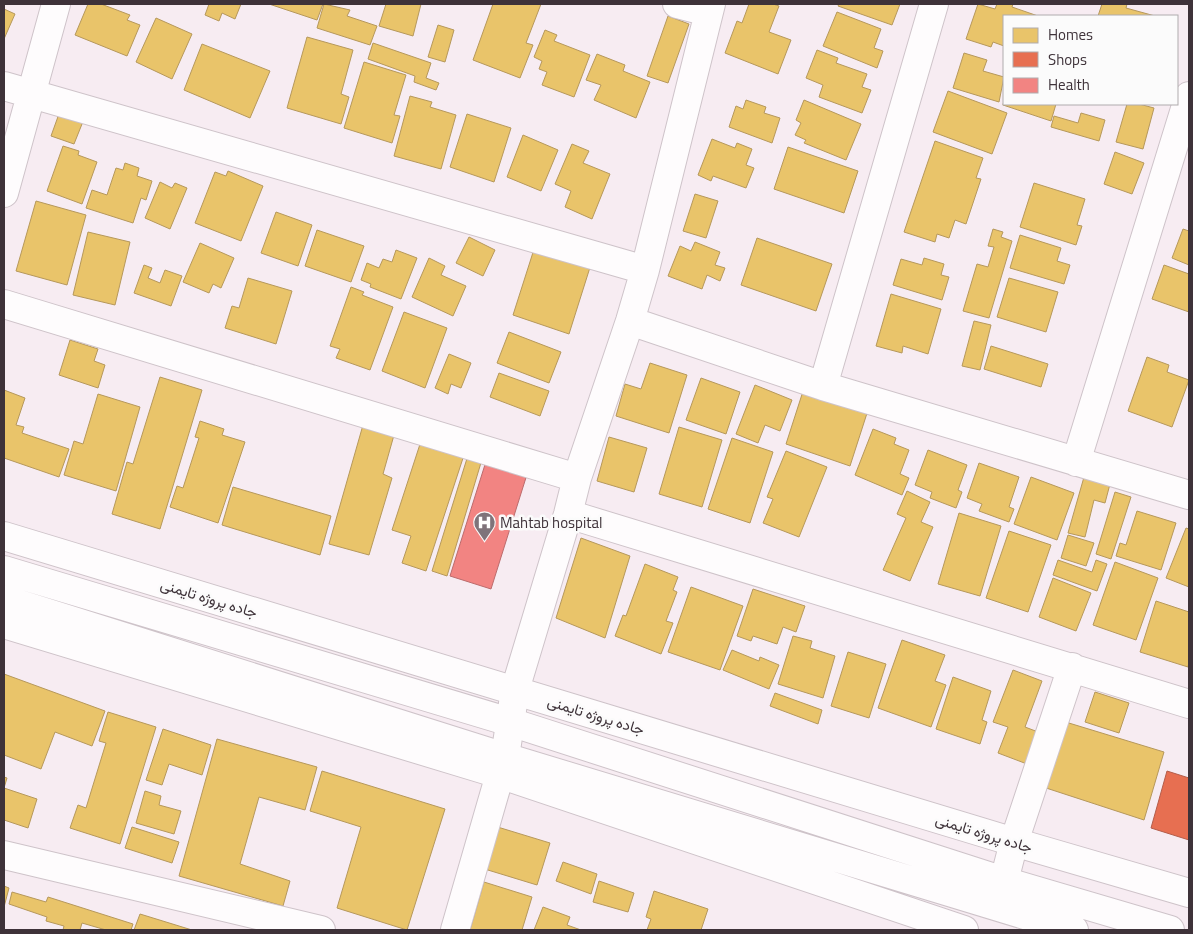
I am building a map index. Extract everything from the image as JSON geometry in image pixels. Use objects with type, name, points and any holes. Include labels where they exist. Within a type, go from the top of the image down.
[{"type":"street","points":[[4,193],[56,4]]},
{"type":"street","points":[[455,930],[502,766],[515,690],[577,478],[630,321],[645,270],[710,8],[677,4]]},
{"type":"street","points":[[823,386],[934,4]]},
{"type":"street","points":[[4,86],[645,270]]},
{"type":"street","points":[[1076,462],[1189,96]]},
{"type":"street","points":[[4,304],[577,478]]},
{"type":"street","points":[[630,321],[823,386],[1189,495]]},
{"type":"street","points":[[568,514],[1189,704]]},
{"type":"street","name":"جاده پروژه تایمنی","points":[[4,536],[1014,842],[1189,893]]},
{"type":"street","points":[[4,570],[510,722],[1004,881],[1170,930]]},
{"type":"street","points":[[4,599],[502,766],[964,930]]},
{"type":"street","points":[[4,624],[502,766],[1032,924],[1074,930]]},
{"type":"street","points":[[1004,881],[1014,842],[1072,667]]},
{"type":"street","points":[[4,855],[321,930]]},
{"type":"building: Homes","points":[[88,4],[101,4],[130,15],[127,20],[140,25],[127,56],[75,35]]},
{"type":"building: Homes","points":[[209,4],[241,4],[235,19],[222,13],[219,21],[205,15]]},
{"type":"building: Homes","points":[[269,4],[323,4],[317,20]]},
{"type":"building: Homes","points":[[324,4],[350,10],[347,16],[377,26],[370,45],[317,28]]},
{"type":"building: Homes","points":[[386,4],[421,4],[413,36],[379,26]]},
{"type":"building: Homes","points":[[493,4],[541,4],[526,43],[533,45],[520,78],[473,60]]},
{"type":"building: Homes","points":[[749,4],[773,4],[779,6],[769,32],[791,40],[778,74],[725,53],[737,21],[742,23]]},
{"type":"building: Homes","points":[[839,4],[900,4],[892,25],[838,6]]},
{"type":"building: Homes","points":[[978,4],[995,9],[997,4],[1013,4],[1012,7],[1035,15],[1003,15],[1003,46],[993,42],[991,47],[966,39]]},
{"type":"building: Homes","points":[[1102,4],[1127,4],[1126,8],[1151,15],[1098,15]]},
{"type":"building: Homes","points":[[4,9],[15,14],[4,39]]},
{"type":"building: Homes","points":[[837,12],[881,29],[874,48],[883,51],[877,68],[823,46]]},
{"type":"building: Homes","points":[[668,16],[689,24],[668,83],[647,76]]},
{"type":"building: Homes","points":[[156,18],[192,34],[172,79],[136,62]]},
{"type":"building: Homes","points":[[438,25],[454,30],[445,62],[428,57]]},
{"type":"building: Homes","points":[[545,30],[557,35],[554,41],[590,55],[574,97],[542,85],[547,72],[539,69],[542,61],[534,57]]},
{"type":"building: Homes","points":[[307,37],[353,50],[341,94],[349,97],[341,124],[287,108]]},
{"type":"building: Homes","points":[[373,43],[431,63],[426,78],[439,83],[436,90],[414,82],[415,76],[368,59]]},
{"type":"building: Homes","points":[[202,44],[270,71],[250,118],[184,90]]},
{"type":"building: Homes","points":[[817,50],[838,58],[836,63],[867,74],[862,87],[871,90],[862,113],[819,97],[823,85],[806,78]]},
{"type":"building: Homes","points":[[964,53],[987,60],[983,71],[1003,77],[999,102],[953,88]]},
{"type":"building: Homes","points":[[597,54],[625,65],[623,71],[650,82],[636,118],[594,100],[601,85],[586,80]]},
{"type":"building: Homes","points":[[364,62],[406,75],[394,115],[400,116],[392,143],[344,128]]},
{"type":"building: Homes","points":[[948,91],[1007,113],[992,154],[933,132]]},
{"type":"building: Homes","points":[[410,96],[432,102],[430,107],[456,115],[441,169],[394,156]]},
{"type":"building: Homes","points":[[746,100],[766,107],[764,113],[780,118],[772,143],[729,127],[736,106],[743,109]]},
{"type":"building: Homes","points":[[804,100],[861,124],[846,160],[804,143],[806,140],[795,135],[801,123],[796,120]]},
{"type":"building: Homes","points":[[1003,105],[1056,105],[1051,121]]},
{"type":"building: Homes","points":[[1127,105],[1143,105],[1154,108],[1143,149],[1116,142]]},
{"type":"building: Homes","points":[[60,111],[84,119],[74,144],[51,136]]},
{"type":"building: Homes","points":[[1081,113],[1105,120],[1099,141],[1051,127],[1054,116],[1078,123]]},
{"type":"building: Homes","points":[[467,114],[511,128],[494,182],[450,167]]},
{"type":"building: Homes","points":[[523,135],[558,150],[541,191],[507,177]]},
{"type":"building: Homes","points":[[712,139],[735,148],[737,143],[752,149],[746,165],[754,168],[746,188],[713,176],[711,181],[698,175]]},
{"type":"building: Homes","points":[[935,141],[983,158],[976,178],[981,179],[966,224],[955,220],[949,238],[937,234],[935,242],[904,232]]},
{"type":"building: Homes","points":[[572,144],[589,151],[583,163],[610,174],[592,219],[565,207],[571,191],[555,184]]},
{"type":"building: Homes","points":[[63,146],[79,151],[78,155],[97,162],[82,204],[47,191]]},
{"type":"building: Homes","points":[[788,147],[858,171],[844,213],[774,189]]},
{"type":"building: Homes","points":[[1115,152],[1144,163],[1132,194],[1104,184]]},
{"type":"building: Homes","points":[[125,163],[139,168],[137,176],[152,181],[146,200],[141,198],[133,223],[86,208],[92,190],[107,195],[116,168],[123,170]]},
{"type":"building: Homes","points":[[228,171],[263,186],[241,241],[195,223],[215,172],[226,176]]},
{"type":"building: Homes","points":[[160,182],[172,188],[175,183],[187,188],[170,229],[145,218]]},
{"type":"building: Homes","points":[[1034,183],[1085,199],[1077,225],[1082,226],[1076,245],[1020,227]]},
{"type":"building: Homes","points":[[695,194],[718,201],[706,238],[683,231]]},
{"type":"building: Homes","points":[[36,201],[86,215],[67,285],[16,271]]},
{"type":"building: Homes","points":[[276,212],[312,225],[298,266],[261,253]]},
{"type":"building: Homes","points":[[993,229],[1003,232],[1001,237],[1012,241],[989,318],[963,311],[977,264],[988,267],[994,247],[988,246]]},
{"type":"building: Homes","points":[[1183,229],[1189,231],[1189,265],[1172,258]]},
{"type":"building: Homes","points":[[317,230],[364,246],[351,282],[305,266]]},
{"type":"building: Homes","points":[[88,232],[130,242],[115,305],[73,295]]},
{"type":"building: Homes","points":[[1020,235],[1061,248],[1057,261],[1070,265],[1064,284],[1010,268]]},
{"type":"building: Homes","points":[[469,237],[495,250],[483,276],[456,263]]},
{"type":"building: Homes","points":[[757,238],[832,264],[816,311],[741,285]]},
{"type":"building: Homes","points":[[695,242],[720,252],[715,265],[725,268],[720,281],[707,275],[702,289],[668,276],[680,246],[691,251]]},
{"type":"building: Homes","points":[[200,243],[234,258],[221,288],[213,284],[209,293],[183,282]]},
{"type":"building: Homes","points":[[536,243],[592,261],[569,334],[513,315]]},
{"type":"building: Homes","points":[[396,250],[417,258],[401,299],[370,287],[371,284],[361,280],[367,263],[379,268],[383,259],[392,262]]},
{"type":"building: Homes","points":[[429,258],[445,266],[441,275],[466,286],[453,316],[412,297]]},
{"type":"building: Homes","points":[[924,258],[944,264],[941,275],[949,277],[942,300],[893,285],[901,259],[922,265]]},
{"type":"building: Homes","points":[[144,265],[152,268],[148,278],[160,283],[165,270],[182,276],[171,306],[134,293]]},
{"type":"building: Homes","points":[[1164,265],[1189,274],[1189,312],[1152,299]]},
{"type":"building: Homes","points":[[248,278],[292,291],[276,344],[225,328],[232,306],[239,308]]},
{"type":"building: Homes","points":[[1009,278],[1058,292],[1046,332],[997,317]]},
{"type":"building: Homes","points":[[351,287],[364,292],[362,295],[393,307],[370,370],[336,358],[340,349],[330,346]]},
{"type":"building: Homes","points":[[891,294],[941,309],[928,354],[903,346],[902,353],[876,346]]},
{"type":"building: Homes","points":[[404,312],[447,328],[425,388],[382,371]]},
{"type":"building: Homes","points":[[974,321],[991,325],[980,370],[962,366]]},
{"type":"building: Homes","points":[[509,332],[561,352],[549,383],[497,363]]},
{"type":"building: Homes","points":[[70,340],[98,349],[94,361],[105,365],[98,388],[59,375]]},
{"type":"building: Homes","points":[[991,346],[1048,364],[1041,387],[984,369]]},
{"type":"building: Homes","points":[[449,354],[471,363],[461,388],[451,384],[448,394],[435,388]]},
{"type":"building: Homes","points":[[1147,357],[1169,365],[1167,372],[1189,380],[1172,427],[1128,411]]},
{"type":"building: Homes","points":[[650,363],[687,375],[669,433],[616,416],[625,384],[641,389]]},
{"type":"building: Homes","points":[[499,373],[549,391],[540,416],[490,397]]},
{"type":"building: Homes","points":[[160,377],[202,390],[160,529],[112,514],[127,462],[133,464]]},
{"type":"building: Homes","points":[[701,378],[740,392],[726,434],[686,420]]},
{"type":"building: Homes","points":[[755,385],[792,400],[780,431],[765,425],[758,443],[736,434]]},
{"type":"building: Homes","points":[[805,385],[869,407],[850,466],[786,444]]},
{"type":"building: Homes","points":[[4,390],[25,398],[16,425],[24,427],[22,433],[69,449],[59,477],[4,458]]},
{"type":"building: Homes","points":[[98,394],[140,407],[116,491],[64,475],[74,441],[83,444]]},
{"type":"building: Homes","points":[[365,418],[396,428],[383,474],[392,478],[369,555],[329,544]]},
{"type":"building: Homes","points":[[200,421],[224,429],[222,435],[245,442],[218,523],[170,507],[177,486],[183,488],[199,438],[195,437]]},
{"type":"building: Homes","points":[[679,427],[722,440],[702,507],[659,494]]},
{"type":"building: Homes","points":[[873,429],[896,438],[894,444],[909,450],[900,474],[909,478],[902,495],[855,475]]},
{"type":"building: Homes","points":[[609,437],[647,448],[634,492],[597,481]]},
{"type":"building: Homes","points":[[422,438],[465,452],[426,571],[402,563],[411,536],[392,530]]},
{"type":"building: Homes","points":[[732,438],[773,452],[750,523],[708,509]]},
{"type":"building: Homes","points":[[928,450],[967,465],[958,490],[962,492],[956,508],[930,498],[932,492],[915,485]]},
{"type":"building: Homes","points":[[786,451],[827,467],[799,537],[763,523],[773,499],[767,497]]},
{"type":"building: Homes","points":[[469,452],[483,456],[447,576],[432,571]]},
{"type":"building: Homes","points":[[979,463],[1019,477],[1009,507],[1014,509],[1009,522],[979,511],[982,504],[967,498]]},
{"type":"building: Homes","points":[[1031,477],[1074,493],[1057,540],[1014,524]]},
{"type":"building: Homes","points":[[1084,477],[1110,484],[1105,503],[1094,500],[1085,537],[1068,533]]},
{"type":"building: Homes","points":[[233,487],[331,516],[320,555],[222,525]]},
{"type":"building: Homes","points":[[907,491],[930,502],[921,522],[933,527],[910,581],[883,570],[906,518],[897,514]]},
{"type":"building: Homes","points":[[1115,492],[1131,497],[1111,559],[1096,554]]},
{"type":"building: Homes","points":[[1137,511],[1176,523],[1161,570],[1116,556],[1120,543],[1126,545]]},
{"type":"building: Homes","points":[[959,513],[1001,526],[980,596],[938,584]]},
{"type":"building: Homes","points":[[1186,528],[1189,529],[1189,587],[1166,578]]},
{"type":"building: Homes","points":[[1009,531],[1051,545],[1028,612],[986,598]]},
{"type":"building: Homes","points":[[1068,535],[1094,543],[1086,566],[1061,558]]},
{"type":"building: Homes","points":[[581,538],[630,556],[605,638],[556,618]]},
{"type":"building: Homes","points":[[1058,560],[1092,572],[1096,560],[1107,564],[1097,591],[1053,575]]},
{"type":"building: Homes","points":[[1115,562],[1158,578],[1136,640],[1093,625]]},
{"type":"building: Homes","points":[[645,564],[678,577],[673,590],[677,592],[666,621],[673,623],[661,654],[615,636],[623,615],[626,616]]},
{"type":"building: Homes","points":[[1053,578],[1091,593],[1076,631],[1039,617]]},
{"type":"building: Homes","points":[[691,587],[743,606],[720,670],[668,652]]},
{"type":"building: Homes","points":[[753,589],[805,606],[796,632],[783,627],[777,644],[753,636],[751,641],[737,636]]},
{"type":"building: Homes","points":[[1156,601],[1189,612],[1188,667],[1140,652]]},
{"type":"building: Homes","points":[[793,636],[812,641],[810,648],[835,656],[823,698],[778,684]]},
{"type":"building: Homes","points":[[902,640],[945,655],[935,681],[946,685],[931,727],[878,708]]},
{"type":"building: Homes","points":[[732,650],[759,661],[760,657],[779,665],[769,689],[723,670]]},
{"type":"building: Homes","points":[[848,652],[886,664],[869,718],[831,706]]},
{"type":"building: Homes","points":[[1013,670],[1042,681],[1025,727],[1046,735],[1027,764],[998,753],[1008,727],[993,722]]},
{"type":"building: Homes","points":[[4,674],[105,711],[92,746],[55,732],[41,769],[4,755]]},
{"type":"building: Homes","points":[[953,677],[991,691],[982,720],[987,722],[980,744],[936,729]]},
{"type":"building: Homes","points":[[1095,692],[1129,703],[1119,733],[1085,722]]},
{"type":"building: Homes","points":[[775,693],[822,710],[818,724],[770,706]]},
{"type":"building: Homes","points":[[108,712],[156,727],[120,844],[70,828],[78,805],[86,808],[106,743],[99,741]]},
{"type":"building: Homes","points":[[1059,720],[1164,752],[1144,820],[1040,786]]},
{"type":"building: Homes","points":[[163,729],[211,745],[202,775],[169,764],[162,785],[146,780]]},
{"type":"building: Homes","points":[[217,739],[317,767],[305,810],[259,797],[240,864],[290,881],[283,906],[179,876]]},
{"type":"building: Homes","points":[[322,771],[445,809],[407,930],[337,908],[361,827],[310,811]]},
{"type":"building: Homes","points":[[4,777],[7,778],[4,788]]},
{"type":"building: Homes","points":[[4,788],[37,799],[28,828],[4,820]]},
{"type":"building: Homes","points":[[145,791],[161,796],[159,805],[181,811],[174,834],[136,823]]},
{"type":"building: Homes","points":[[491,825],[550,843],[537,885],[478,867]]},
{"type":"building: Homes","points":[[132,827],[179,842],[172,863],[125,848]]},
{"type":"building: Homes","points":[[563,862],[597,874],[591,894],[556,881]]},
{"type":"building: Homes","points":[[599,881],[634,893],[628,912],[593,902]]},
{"type":"building: Homes","points":[[484,882],[532,897],[522,930],[470,930]]},
{"type":"building: Homes","points":[[4,886],[9,888],[4,907]]},
{"type":"building: Homes","points":[[654,891],[708,909],[701,930],[647,930],[651,919],[646,917]]},
{"type":"building: Homes","points":[[12,892],[46,902],[48,897],[133,924],[131,930],[106,930],[82,923],[80,930],[63,930],[64,926],[46,921],[47,917],[9,904]]},
{"type":"building: Homes","points":[[543,907],[570,917],[567,925],[581,930],[534,930]]},
{"type":"building: Homes","points":[[140,914],[192,930],[134,930]]},
{"type":"building: Shops","points":[[1167,771],[1189,778],[1189,840],[1151,828]]},
{"type":"building: Health","points":[[488,455],[529,468],[491,589],[450,576]]},
{"type":"place","name":"Mahtab hospital","points":[[484,541]]}]
